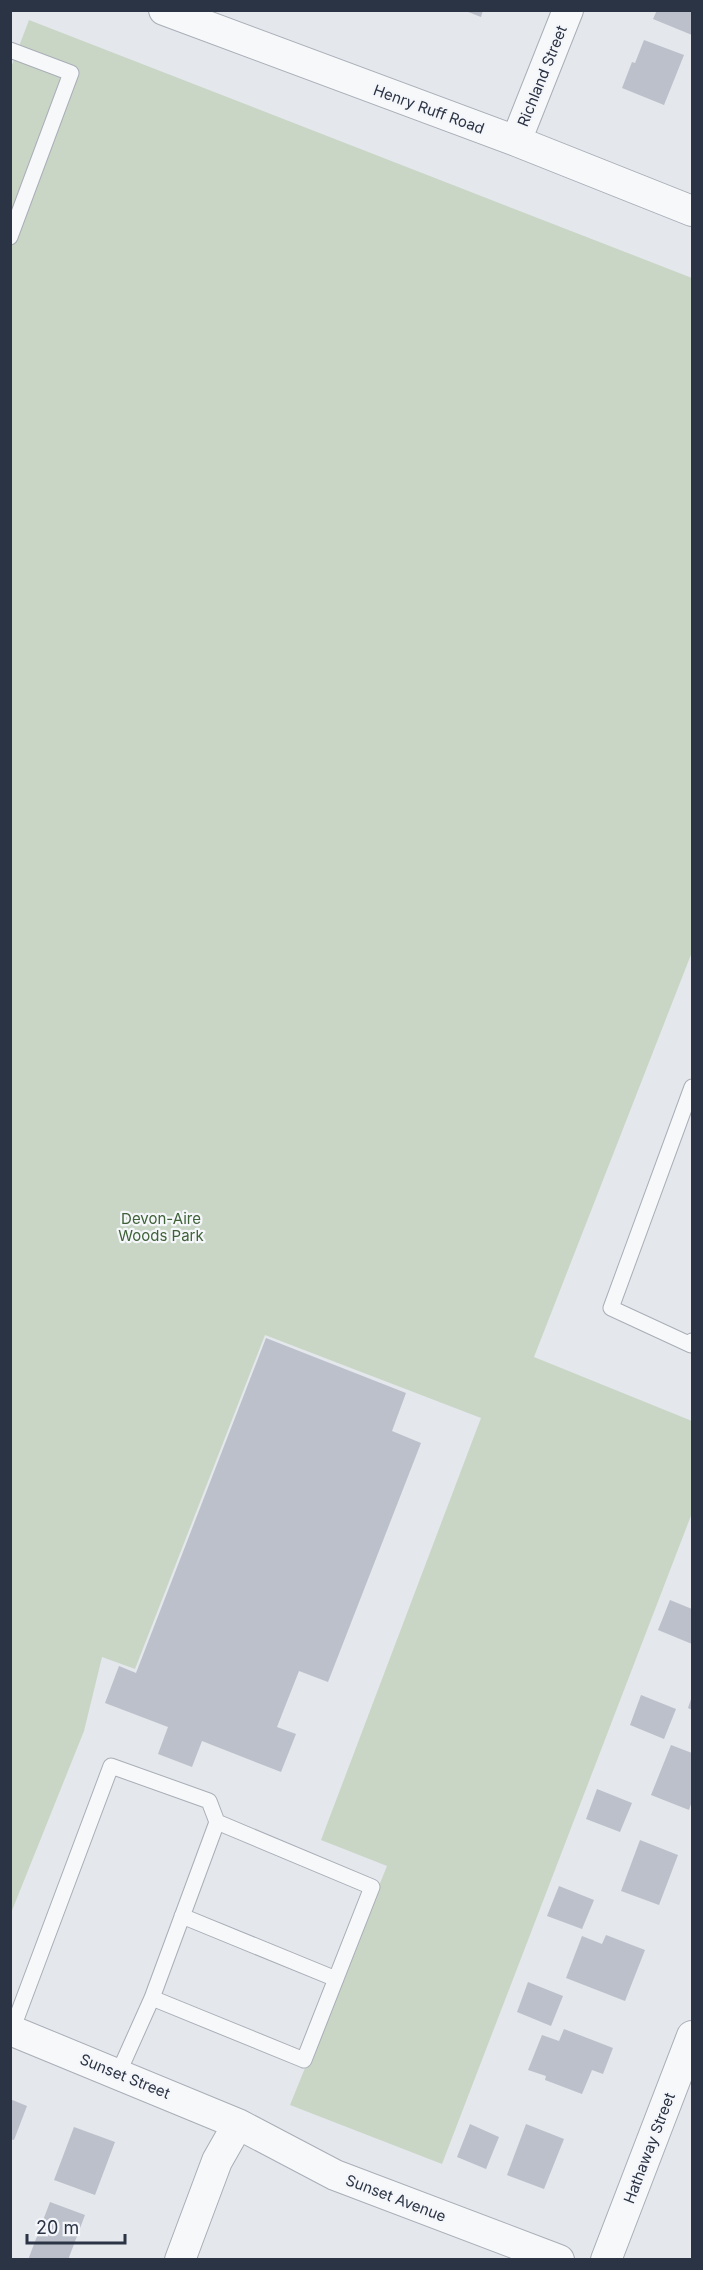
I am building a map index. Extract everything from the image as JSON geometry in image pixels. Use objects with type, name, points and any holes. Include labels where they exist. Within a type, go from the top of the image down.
[{"type":"street","name":"Henry Ruff Road","points":[[164,10],[516,141],[693,211]]},
{"type":"street","name":"Richland Street","points":[[516,141],[568,10]]},
{"type":"street","name":"Sunset Street","points":[[11,2030],[238,2124]]},
{"type":"street","name":"Hathaway Street","points":[[606,2259],[693,2036]]},
{"type":"street","points":[[180,2259],[217,2161],[238,2124]]},
{"type":"street","name":"Sunset Avenue","points":[[238,2124],[335,2175],[559,2259]]},
{"type":"lane","points":[[10,50],[71,73],[10,237]]},
{"type":"lane","points":[[693,1087],[611,1308],[691,1345],[693,1341]]},
{"type":"lane","points":[[11,2030],[111,1766],[209,1801],[217,1822],[152,1998],[118,2073]]},
{"type":"lane","points":[[152,1998],[304,2060],[372,1887],[217,1822]]},
{"type":"lane","points":[[182,1916],[336,1979]]},
{"type":"green space","name":"Devon-Aire Woods Park","points":[[29,20],[692,278],[692,952],[534,1357],[692,1421],[692,1513],[442,2164],[290,2105],[387,1866],[321,1840],[481,1418],[265,1335],[135,1669],[102,1657],[84,1731],[11,1913],[10,70]]},
{"type":"building","points":[[463,10],[483,10],[481,17]]},
{"type":"building","points":[[657,10],[692,10],[692,35],[653,19]]},
{"type":"building","points":[[644,40],[684,55],[664,105],[622,88]]},
{"type":"building","points":[[266,1338],[406,1393],[392,1431],[421,1443],[328,1682],[299,1671],[277,1727],[296,1734],[281,1772],[202,1741],[192,1767],[158,1754],[168,1727],[105,1703],[119,1666],[136,1673]]},
{"type":"building","points":[[670,1600],[692,1609],[692,1644],[658,1630]]},
{"type":"building","points":[[641,1695],[676,1709],[664,1739],[630,1725]]},
{"type":"building","points":[[692,1696],[692,1710],[688,1708]]},
{"type":"building","points":[[671,1745],[692,1753],[692,1801],[689,1810],[651,1795]]},
{"type":"building","points":[[597,1789],[632,1803],[620,1832],[586,1819]]},
{"type":"building","points":[[640,1840],[678,1855],[659,1905],[621,1891]]},
{"type":"building","points":[[559,1886],[594,1900],[582,1929],[547,1916]]},
{"type":"building","points":[[606,1935],[645,1950],[625,2001],[566,1978],[582,1936],[602,1944]]},
{"type":"building","points":[[528,1982],[563,1996],[551,2026],[517,2012]]},
{"type":"building","points":[[564,2029],[613,2048],[603,2074],[592,2070],[582,2094],[545,2080],[546,2076],[528,2070],[542,2035],[559,2041]]},
{"type":"building","points":[[10,2099],[27,2106],[14,2140],[10,2139]]},
{"type":"building","points":[[470,2124],[499,2137],[486,2169],[457,2157]]},
{"type":"building","points":[[526,2124],[564,2139],[544,2189],[507,2175]]},
{"type":"building","points":[[74,2127],[115,2142],[95,2195],[54,2180]]},
{"type":"building","points":[[50,2202],[85,2215],[68,2260],[28,2260]]}]
